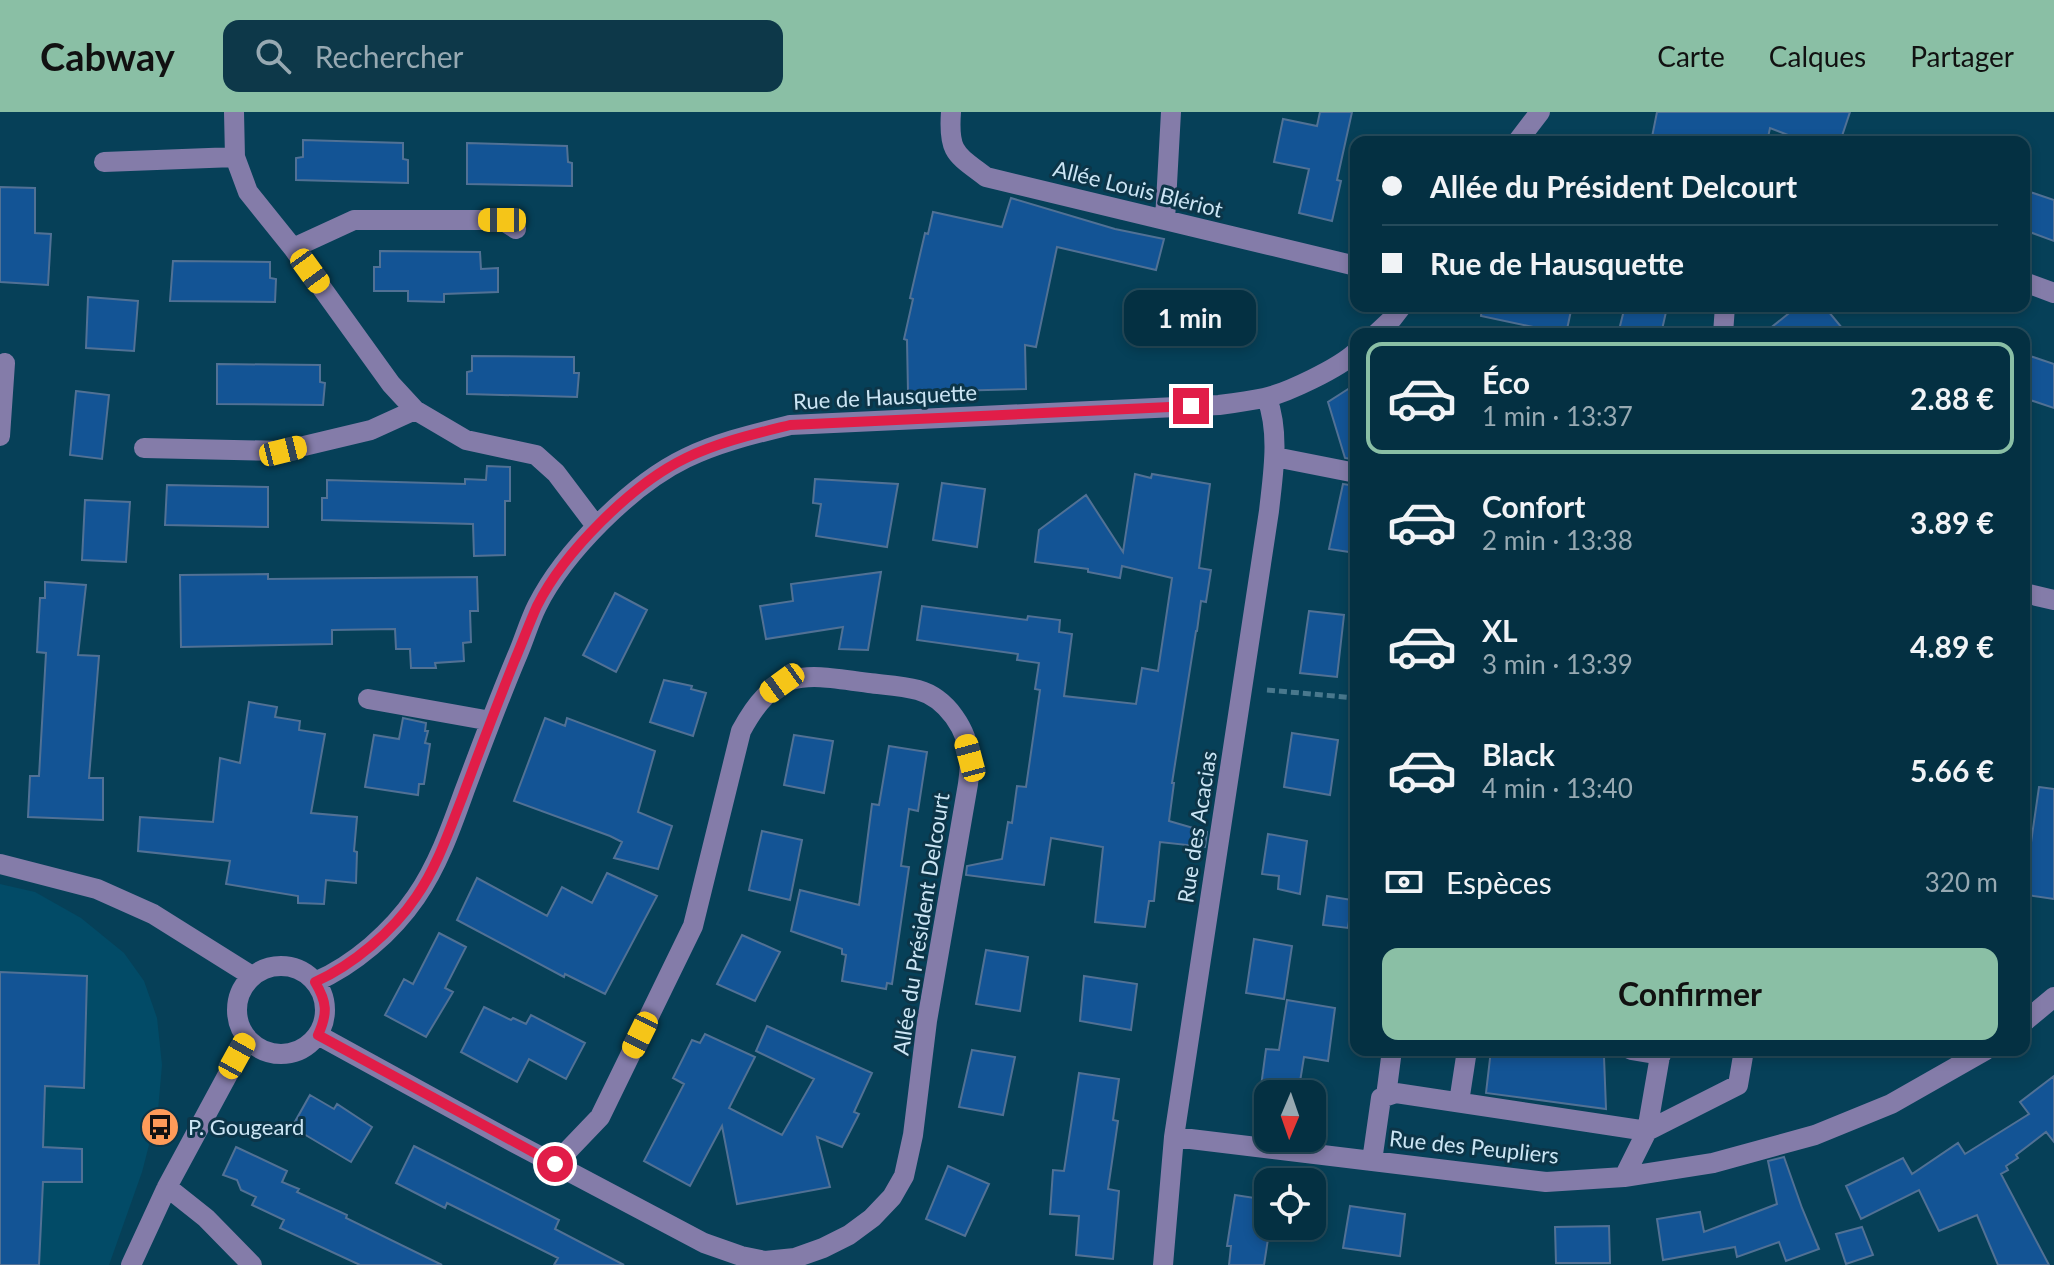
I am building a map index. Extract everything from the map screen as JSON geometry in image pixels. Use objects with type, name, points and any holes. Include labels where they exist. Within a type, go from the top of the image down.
[{"type":"street","points":[[234,112],[235,157],[248,192],[293,248],[391,384],[415,410],[466,440],[536,455],[556,473],[596,526]]},
{"type":"street","name":"Allée Louis Blériot","points":[[951,112],[950,129],[955,153],[986,177],[1350,265]]},
{"type":"street","points":[[1165,220],[1171,112]]},
{"type":"street","points":[[1522,136],[1540,112]]},
{"type":"street","points":[[104,162],[235,157]]},
{"type":"street","points":[[293,248],[354,220],[502,220],[516,229]]},
{"type":"street","points":[[2030,284],[2054,293]]},
{"type":"street","points":[[1382,328],[1397,312]]},
{"type":"street","name":"Rue de Hausquette","points":[[315,982],[363,953],[416,897],[444,846],[538,604],[568,558],[596,526],[648,482],[684,459],[732,439],[790,425],[1219,405],[1267,398],[1350,357]]},
{"type":"street","points":[[0,436],[5,363]]},
{"type":"street","name":"Rue des Acacias","points":[[1163,1265],[1174,1137],[1269,511],[1275,457],[1272,413],[1267,398]]},
{"type":"street","points":[[144,448],[283,451],[371,430],[415,410]]},
{"type":"street","points":[[1275,457],[1350,472]]},
{"type":"street","points":[[2030,594],[2054,600]]},
{"type":"street","name":"Allée du Président Delcourt","points":[[318,1035],[555,1164],[704,1243],[765,1261],[795,1258],[849,1235],[872,1218],[892,1197],[904,1176],[913,1135],[927,1021],[970,758],[955,716],[940,702],[920,690],[803,676],[782,683],[762,698],[741,731],[693,926],[600,1117],[555,1164]]},
{"type":"street","points":[[368,699],[491,721]]},
{"type":"street","points":[[0,864],[111,895],[153,914],[252,976]]},
{"type":"street","points":[[292,967],[305,972],[315,982],[323,994],[326,1008],[324,1022],[309,1045],[283,1055],[257,1048],[247,1039],[239,1027],[236,1013],[243,986],[252,976],[264,969],[292,967]]},
{"type":"street","points":[[2030,1017],[2054,997]]},
{"type":"street","points":[[131,1265],[167,1187],[247,1039]]},
{"type":"street","points":[[1386,1096],[1391,1056]]},
{"type":"street","points":[[1459,1102],[1466,1056]]},
{"type":"street","points":[[1624,1177],[1647,1131],[1660,1056]]},
{"type":"street","points":[[1372,1161],[1381,1098],[1396,1093],[1647,1131],[1738,1085],[1743,1056]]},
{"type":"street","name":"Rue des Peupliers","points":[[1174,1137],[1546,1182],[1624,1177],[1713,1163],[1815,1135],[1891,1104],[1975,1056]]},
{"type":"street","points":[[167,1187],[206,1218],[252,1265]]},
{"type":"path","points":[[1242,687],[1350,697]]},
{"type":"shaded area","points":[[0,884],[35,892],[81,918],[124,953],[144,981],[157,1018],[162,1065],[158,1110],[142,1172],[109,1265],[0,1265]]},
{"type":"building","points":[[1320,112],[1352,112],[1337,180],[1341,181],[1332,221],[1299,213],[1309,169],[1274,162],[1283,119],[1317,126]]},
{"type":"building","points":[[1657,112],[1850,112],[1842,136],[1791,136],[1770,128],[1768,136],[1652,136]]},
{"type":"building","points":[[303,140],[403,143],[403,159],[408,160],[408,183],[296,180],[296,158],[303,157]]},
{"type":"building","points":[[467,143],[567,146],[568,162],[572,163],[572,186],[467,184]]},
{"type":"building","points":[[0,187],[35,188],[35,233],[51,234],[48,285],[0,282]]},
{"type":"building","points":[[2030,192],[2054,200],[2054,241],[2030,232]]},
{"type":"building","points":[[1011,198],[1115,229],[1164,239],[1156,270],[1057,247],[1036,347],[1025,345],[1026,389],[908,392],[907,340],[904,339],[913,299],[910,298],[933,212],[1002,227]]},
{"type":"building","points":[[380,251],[480,252],[481,269],[498,268],[498,292],[444,294],[444,302],[408,301],[408,291],[374,291],[374,267],[380,267]]},
{"type":"building","points":[[173,261],[270,262],[270,278],[276,279],[275,302],[170,301]]},
{"type":"building","points":[[88,297],[138,301],[134,351],[86,348]]},
{"type":"building","points":[[1481,312],[1571,312],[1567,328],[1538,328],[1481,316]]},
{"type":"building","points":[[1624,312],[1666,312],[1662,328],[1620,328]]},
{"type":"building","points":[[1790,312],[1829,312],[1842,328],[1770,328]]},
{"type":"building","points":[[472,356],[574,357],[574,373],[579,373],[577,397],[467,394],[467,372],[472,371]]},
{"type":"building","points":[[2030,356],[2054,364],[2054,408],[2030,400]]},
{"type":"building","points":[[217,364],[320,365],[320,382],[325,383],[323,405],[217,404]]},
{"type":"building","points":[[1350,388],[1350,459],[1345,458],[1328,402]]},
{"type":"building","points":[[76,391],[109,395],[102,459],[70,455]]},
{"type":"building","points":[[487,466],[510,467],[510,501],[505,501],[505,555],[474,556],[473,524],[322,520],[322,498],[327,498],[327,480],[465,484],[465,479],[486,480]]},
{"type":"building","points":[[1135,474],[1210,484],[1199,568],[1211,570],[1206,602],[1201,601],[1172,783],[1169,821],[1207,832],[1205,847],[1160,842],[1154,901],[1149,901],[1145,927],[1095,922],[1103,847],[1051,838],[1044,885],[966,875],[967,866],[1002,859],[1008,822],[1012,823],[1017,786],[1026,787],[1040,690],[1035,689],[1039,663],[1017,660],[1018,654],[917,640],[922,606],[1027,620],[1028,616],[1060,620],[1059,632],[1072,634],[1064,696],[1136,704],[1142,668],[1158,671],[1172,578],[1122,566],[1120,578],[1088,572],[1088,569],[1035,562],[1039,530],[1086,495],[1123,552]]},
{"type":"building","points":[[815,479],[898,484],[887,547],[816,536],[821,504],[813,503]]},
{"type":"building","points":[[942,483],[985,489],[977,547],[933,540]]},
{"type":"building","points":[[1343,484],[1350,485],[1350,552],[1329,549]]},
{"type":"building","points":[[167,485],[268,487],[268,527],[165,525]]},
{"type":"building","points":[[85,500],[130,502],[126,562],[82,560]]},
{"type":"building","points":[[881,572],[868,650],[839,649],[843,627],[766,639],[760,606],[793,601],[791,584]]},
{"type":"building","points":[[268,574],[268,579],[477,577],[478,611],[470,611],[471,642],[463,643],[464,661],[435,663],[436,668],[411,668],[410,649],[396,649],[395,629],[332,630],[332,644],[181,647],[180,575]]},
{"type":"building","points":[[45,582],[86,585],[78,655],[99,656],[89,778],[103,778],[103,820],[28,817],[30,776],[39,776],[46,653],[37,652],[40,598],[45,598]]},
{"type":"building","points":[[615,593],[647,610],[616,672],[583,655]]},
{"type":"building","points":[[1309,611],[1344,615],[1337,677],[1300,673]]},
{"type":"building","points":[[664,680],[692,686],[691,689],[706,693],[693,736],[650,722]]},
{"type":"building","points":[[249,702],[277,707],[275,717],[300,721],[299,730],[325,734],[311,813],[357,817],[354,851],[357,852],[356,883],[326,880],[324,904],[298,903],[298,896],[226,884],[230,861],[138,851],[140,817],[213,822],[220,758],[240,763]]},
{"type":"building","points":[[403,718],[426,723],[425,731],[428,731],[425,743],[430,744],[424,784],[419,784],[418,795],[365,787],[374,735],[399,739]]},
{"type":"building","points":[[545,718],[565,726],[567,718],[655,751],[638,812],[672,826],[658,869],[614,858],[622,842],[610,836],[514,801]]},
{"type":"building","points":[[1292,733],[1338,740],[1330,795],[1284,787]]},
{"type":"building","points":[[794,735],[833,741],[824,793],[784,785]]},
{"type":"building","points":[[889,746],[927,752],[918,811],[909,809],[901,866],[909,867],[892,984],[887,983],[886,989],[842,981],[846,955],[842,954],[842,949],[791,931],[800,890],[859,905],[872,804],[879,805]]},
{"type":"building","points":[[2039,787],[2054,789],[2054,899],[2030,895],[2030,849]]},
{"type":"building","points":[[762,831],[802,840],[790,900],[749,890]]},
{"type":"building","points":[[1268,834],[1307,841],[1300,894],[1278,889],[1279,876],[1262,874]]},
{"type":"building","points":[[607,873],[657,896],[605,994],[565,974],[564,977],[457,920],[477,878],[547,916],[562,887],[592,903]]},
{"type":"building","points":[[1327,896],[1350,900],[1348,928],[1323,925]]},
{"type":"building","points":[[439,933],[466,947],[445,988],[453,992],[426,1037],[385,1015],[404,979],[413,984]]},
{"type":"building","points":[[742,935],[780,952],[755,1001],[717,984]]},
{"type":"building","points":[[1254,939],[1292,946],[1284,999],[1246,993]]},
{"type":"building","points":[[986,950],[1028,957],[1020,1011],[976,1004]]},
{"type":"building","points":[[0,972],[87,976],[84,1088],[45,1086],[43,1147],[82,1149],[82,1182],[43,1182],[39,1265],[0,1265]]},
{"type":"building","points":[[1084,976],[1137,984],[1131,1030],[1080,1021]]},
{"type":"building","points":[[1287,1000],[1335,1008],[1328,1061],[1304,1057],[1300,1080],[1262,1080],[1266,1049],[1279,1050]]},
{"type":"building","points":[[484,1007],[526,1024],[531,1015],[585,1043],[566,1079],[529,1059],[517,1082],[461,1052]]},
{"type":"building","points":[[767,1026],[872,1073],[854,1112],[859,1114],[842,1147],[817,1137],[830,1187],[737,1204],[722,1126],[690,1186],[644,1161],[684,1084],[673,1078],[692,1040],[700,1043],[705,1034],[755,1057],[729,1108],[782,1135],[814,1079],[756,1051]]},
{"type":"building","points":[[972,1050],[1015,1057],[1003,1115],[959,1107]]},
{"type":"building","points":[[1490,1056],[1604,1057],[1606,1109],[1486,1093]]},
{"type":"building","points":[[1079,1073],[1119,1079],[1113,1120],[1118,1121],[1108,1189],[1119,1191],[1113,1259],[1076,1255],[1079,1216],[1050,1214],[1053,1170],[1064,1171]]},
{"type":"building","points":[[2054,1076],[2054,1142],[2046,1132],[2016,1155],[2018,1158],[2001,1174],[2049,1265],[1998,1265],[1977,1215],[1939,1231],[1919,1190],[1861,1219],[1846,1186],[1903,1158],[1912,1174],[1958,1143],[1965,1154],[2029,1114],[2020,1102]]},
{"type":"building","points":[[310,1095],[334,1109],[337,1104],[372,1127],[351,1162],[292,1127]]},
{"type":"building","points":[[414,1146],[559,1220],[555,1229],[624,1265],[554,1265],[558,1258],[447,1203],[445,1208],[396,1183]]},
{"type":"building","points":[[236,1147],[287,1171],[282,1182],[299,1189],[297,1192],[442,1265],[360,1265],[280,1228],[284,1220],[252,1205],[256,1197],[241,1190],[237,1180],[223,1175]]},
{"type":"building","points":[[1784,1157],[1819,1249],[1786,1261],[1779,1242],[1737,1257],[1735,1247],[1663,1260],[1657,1219],[1700,1212],[1704,1232],[1777,1204],[1768,1161]]},
{"type":"building","points":[[948,1166],[989,1184],[965,1236],[926,1219]]},
{"type":"building","points":[[1235,1195],[1254,1198],[1254,1240],[1268,1240],[1264,1265],[1229,1265],[1231,1246],[1227,1246]]},
{"type":"building","points":[[1350,1206],[1405,1214],[1400,1256],[1343,1248]]},
{"type":"building","points":[[1609,1226],[1610,1263],[1556,1263],[1555,1227]]},
{"type":"building","points":[[1862,1227],[1873,1255],[1846,1264],[1836,1234]]},
{"type":"place","name":"P. Gougeard","points":[[160,1127]]},
{"type":"route","points":[[555,1164],[318,1035],[326,1008],[323,994],[315,982],[353,961],[381,937],[416,897],[444,846],[538,604],[568,558],[596,526],[648,482],[684,459],[732,439],[790,425],[1191,406]]}]
